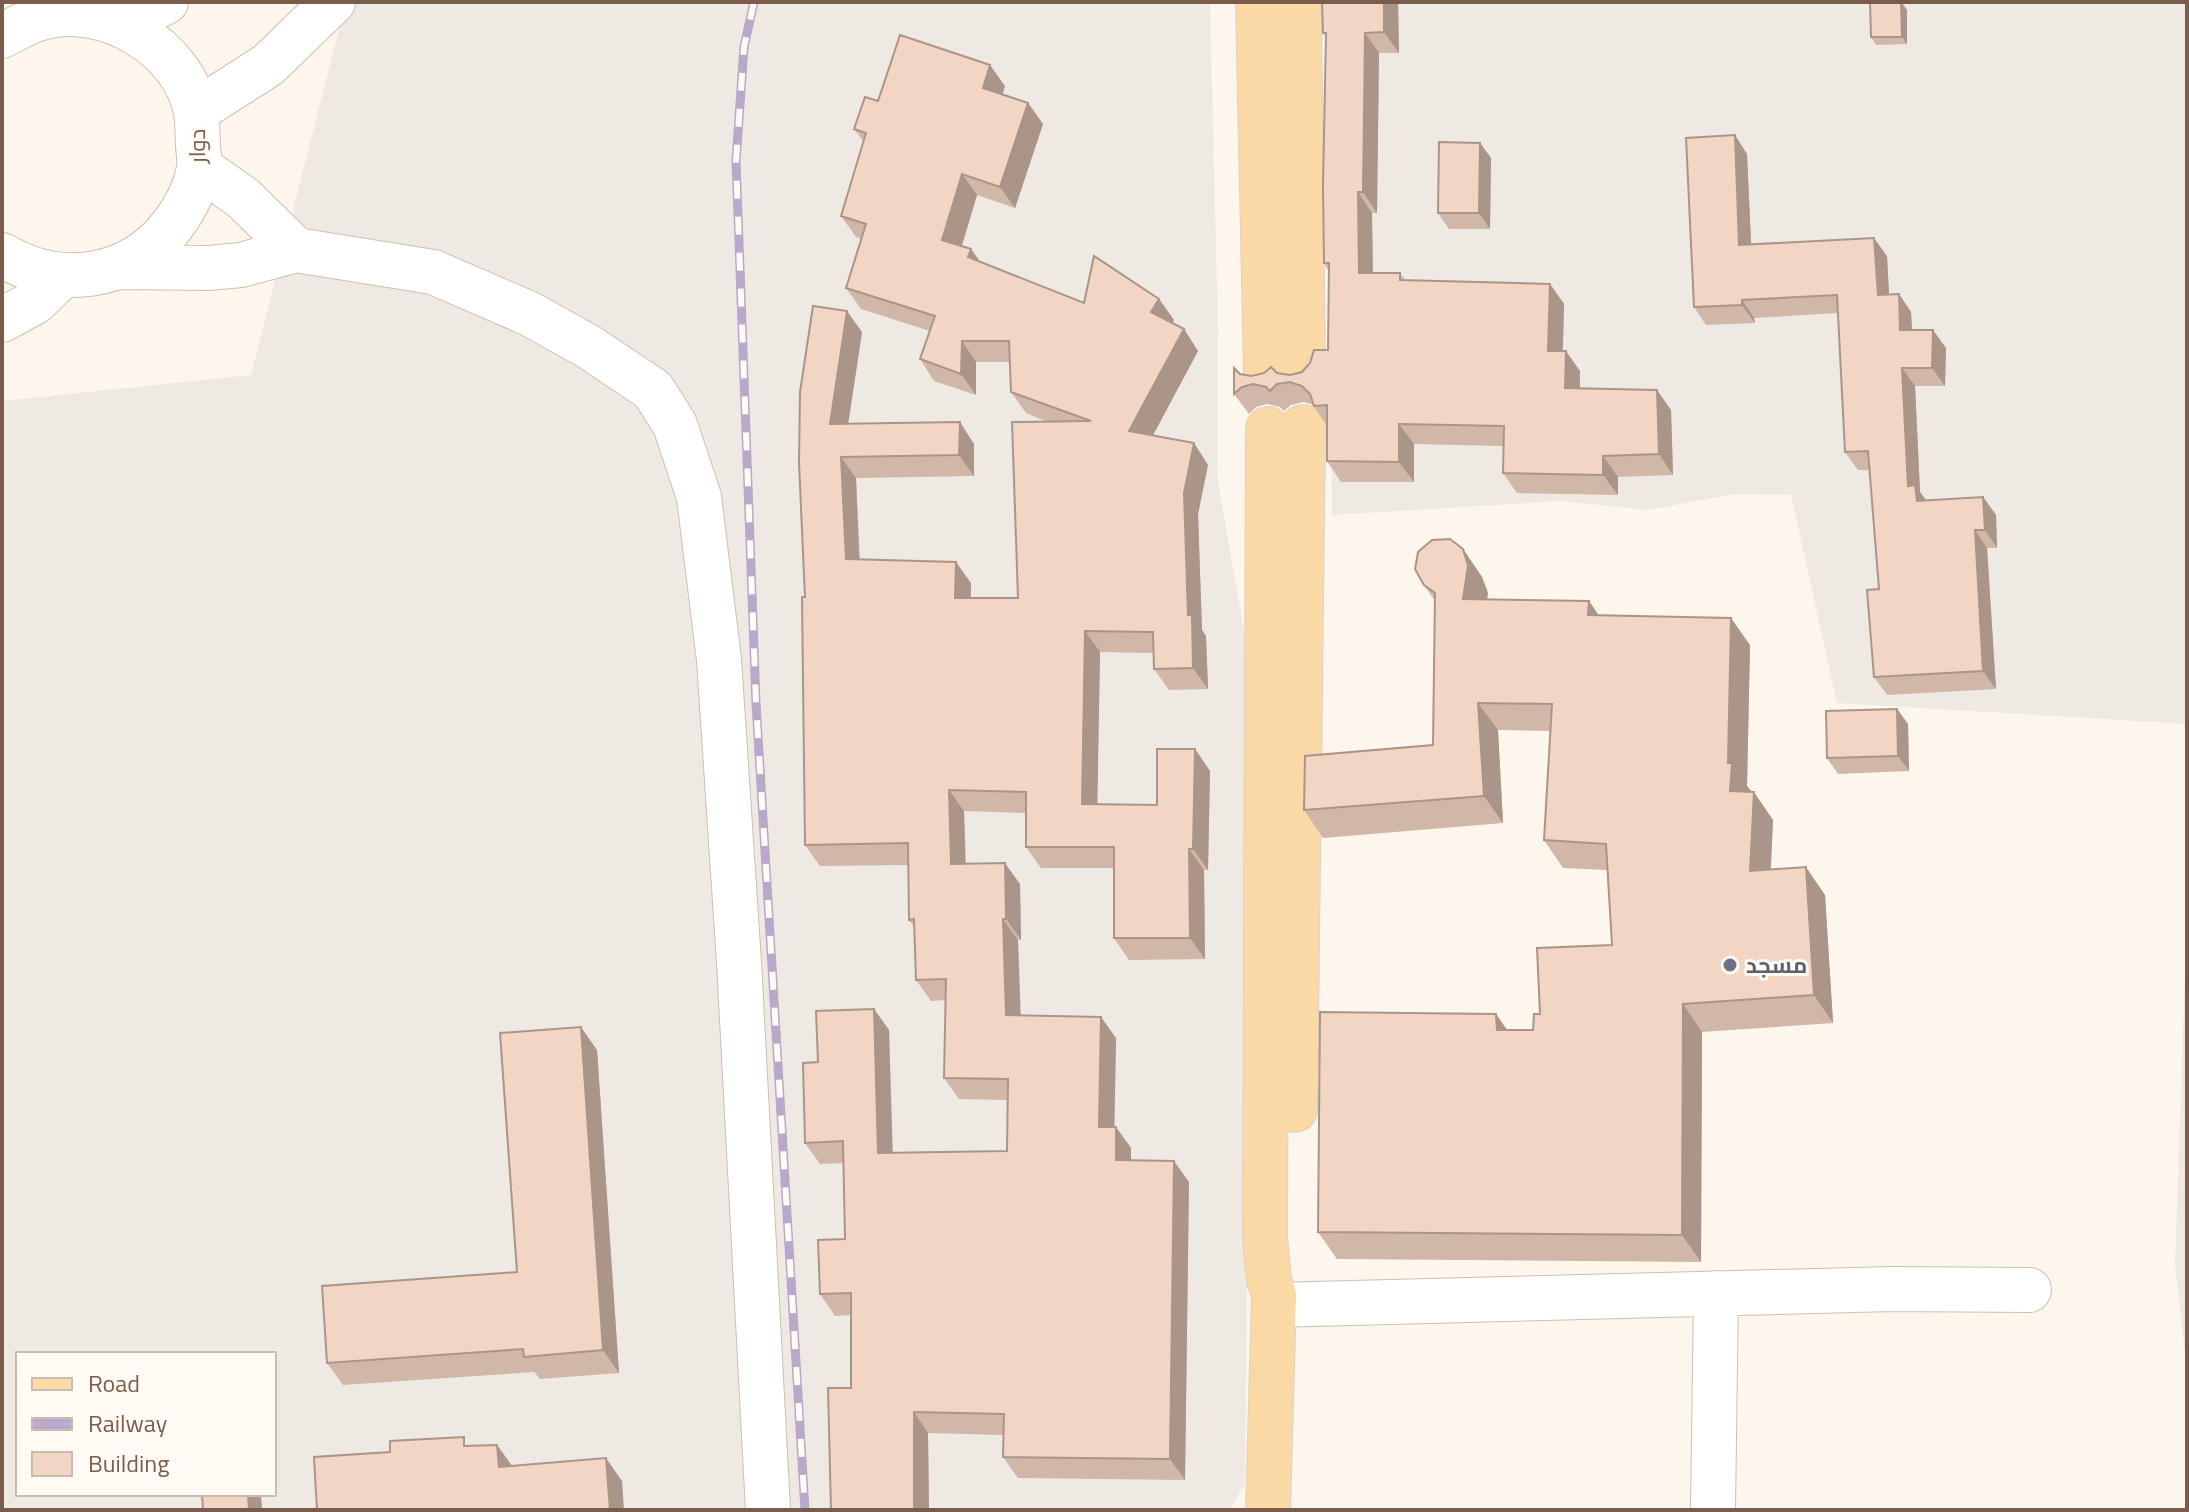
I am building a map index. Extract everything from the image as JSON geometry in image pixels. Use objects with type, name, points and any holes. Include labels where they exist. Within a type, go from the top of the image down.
[{"type":"main road","points":[[1258,2],[1285,371],[1299,2]]},
{"type":"main road","points":[[1268,1510],[1274,1300],[1265,1237],[1283,768],[1286,428]]},
{"type":"street","points":[[121,24],[166,2]]},
{"type":"street","points":[[196,111],[268,65],[333,2]]},
{"type":"street","name":"دوار","points":[[2,36],[41,18],[73,15],[121,24],[154,45],[180,75],[196,111],[199,167],[185,209],[157,244],[119,267],[91,275],[62,276],[22,266],[2,255]]},
{"type":"street","points":[[199,167],[243,198],[296,250]]},
{"type":"street","points":[[119,267],[208,268],[241,265],[296,250],[433,272],[530,314],[589,347],[653,390],[675,425],[699,497],[719,660],[739,962],[768,1510]]},
{"type":"street","points":[[2,320],[35,302],[62,276]]},
{"type":"street","points":[[1274,1300],[1891,1289],[2029,1290]]},
{"type":"street","points":[[1713,1510],[1716,1293]]},
{"type":"shaded area","points":[[346,2],[1210,2],[1218,330],[1217,476],[1248,654],[1244,879],[1244,1124],[1248,1188],[1245,1484],[1229,1510],[2,1510],[2,401],[251,375]]},
{"type":"shaded area","points":[[1329,2],[2187,2],[2187,724],[1837,703],[1791,495],[1736,494],[1647,510],[1562,501],[1332,515]]},
{"type":"shaded area","points":[[2187,915],[2187,1370],[2175,1265]]},
{"type":"building","points":[[1322,2],[1384,2],[1384,32],[1365,33],[1363,192],[1358,192],[1359,273],[1400,273],[1400,280],[1550,284],[1548,351],[1566,351],[1565,388],[1657,390],[1659,454],[1603,456],[1603,475],[1503,473],[1504,426],[1399,424],[1399,462],[1327,461],[1327,405],[1314,406],[1310,394],[1302,386],[1290,382],[1277,384],[1270,391],[1253,384],[1242,387],[1234,394],[1234,368],[1240,374],[1251,376],[1264,373],[1271,367],[1277,373],[1290,375],[1302,372],[1310,363],[1314,350],[1328,350],[1329,263],[1324,263],[1323,186],[1326,33],[1323,33]]},
{"type":"building","points":[[1870,2],[1901,2],[1902,37],[1871,37]]},
{"type":"building","points":[[900,35],[990,65],[983,88],[1028,103],[1000,187],[962,174],[942,240],[971,249],[968,257],[1084,303],[1094,256],[1159,299],[1151,312],[1184,329],[1129,431],[1194,443],[1184,493],[1193,668],[1154,669],[1153,632],[1085,631],[1082,804],[1157,805],[1157,749],[1195,749],[1193,849],[1189,849],[1190,938],[1114,938],[1114,847],[1026,847],[1026,792],[949,790],[951,864],[1005,863],[1006,1015],[1101,1017],[1099,1127],[1116,1127],[1116,1160],[1174,1161],[1170,1459],[1003,1457],[1004,1414],[914,1412],[914,1510],[831,1510],[828,1388],[851,1388],[851,1293],[820,1294],[818,1240],[845,1239],[843,1141],[805,1143],[803,1063],[818,1062],[816,1011],[874,1009],[878,1153],[1007,1151],[1008,1079],[944,1078],[946,979],[916,980],[914,919],[909,920],[908,843],[805,845],[802,597],[805,597],[799,463],[800,392],[813,306],[847,311],[830,424],[960,422],[959,455],[841,457],[846,559],[956,562],[955,598],[1018,598],[1012,422],[1091,421],[1011,392],[1009,341],[962,341],[961,374],[920,359],[935,316],[846,288],[866,224],[841,216],[866,133],[854,129],[865,97],[878,101]]},
{"type":"building","points":[[1735,135],[1739,245],[1874,238],[1878,295],[1899,294],[1900,330],[1933,330],[1932,368],[1902,368],[1908,486],[1915,485],[1917,501],[1983,497],[1985,530],[1975,530],[1983,671],[1874,677],[1867,590],[1879,589],[1868,451],[1845,452],[1837,295],[1742,300],[1742,305],[1694,307],[1686,138]]},
{"type":"building","points":[[1439,142],[1480,143],[1479,213],[1438,213]]},
{"type":"building","points":[[1450,539],[1463,549],[1468,566],[1463,599],[1589,601],[1588,615],[1731,618],[1730,791],[1754,792],[1750,871],[1806,867],[1814,995],[1683,1004],[1682,1235],[1318,1232],[1320,1012],[1496,1014],[1497,1030],[1533,1030],[1534,1014],[1540,1014],[1537,948],[1612,945],[1606,844],[1544,840],[1552,704],[1478,703],[1484,796],[1304,810],[1305,756],[1433,745],[1435,593],[1424,585],[1415,569],[1418,552],[1432,540]]},
{"type":"building","points":[[1897,709],[1898,756],[1827,758],[1826,711]]},
{"type":"building","points":[[581,1027],[603,1350],[524,1357],[523,1349],[327,1363],[322,1286],[517,1272],[500,1033]]},
{"type":"building","points":[[464,1437],[464,1446],[497,1445],[499,1467],[606,1458],[610,1510],[317,1510],[314,1457],[390,1452],[390,1441]]},
{"type":"building","points":[[202,1496],[248,1496],[249,1510],[203,1510]]},
{"type":"railway","points":[[754,2],[744,47],[736,161],[756,703],[805,1510]]},
{"type":"place","name":"مسجد","points":[[1730,965]]}]
